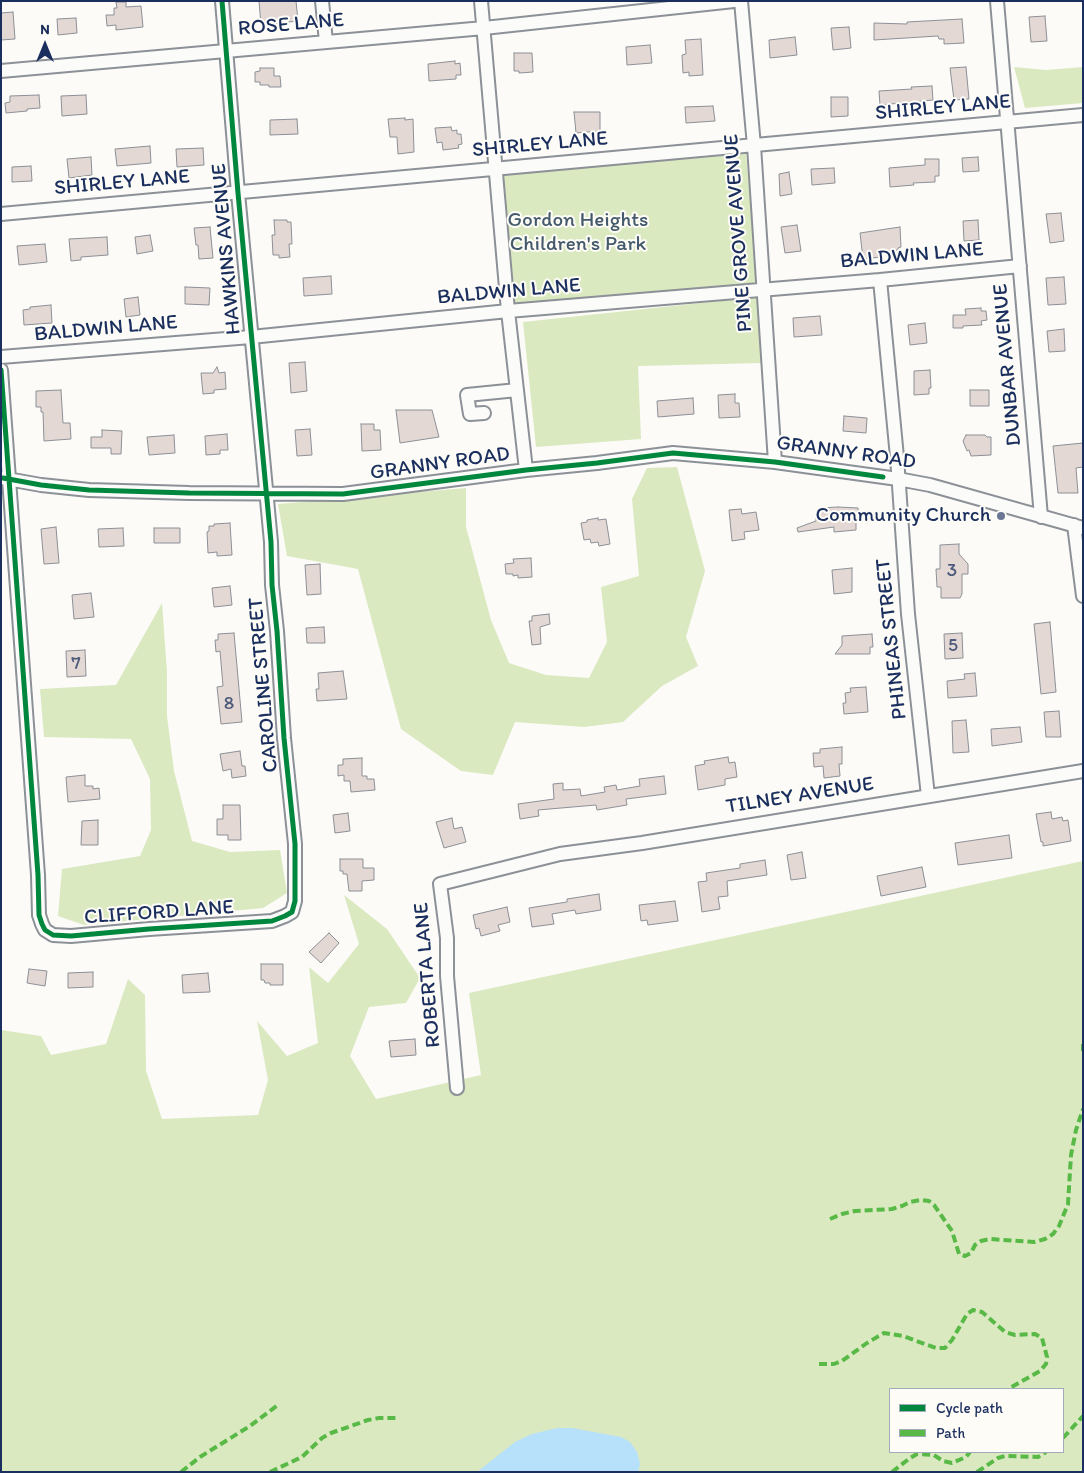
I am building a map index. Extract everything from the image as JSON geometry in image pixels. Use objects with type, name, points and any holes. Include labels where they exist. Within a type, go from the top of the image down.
[{"type":"street","name":"HAWKINS AVENUE","points":[[222,1],[266,494]]},
{"type":"street","points":[[322,1],[326,42]]},
{"type":"street","points":[[481,1],[508,311],[526,470]]},
{"type":"street","name":"ROSE LANE","points":[[1,71],[484,28],[734,1]]},
{"type":"street","name":"PINE GROVE AVENUE","points":[[741,1],[754,146],[776,462]]},
{"type":"street","name":"DUNBAR AVENUE","points":[[997,1],[1041,517]]},
{"type":"street","name":"SHIRLEY LANE","points":[[1,214],[1083,115]]},
{"type":"street","name":"BALDWIN LANE","points":[[1,357],[251,337],[508,311],[880,280],[1020,266]]},
{"type":"street","name":"PHINEAS STREET","points":[[880,280],[908,614],[928,796]]},
{"type":"street","points":[[1,370],[5,478]]},
{"type":"street","points":[[484,413],[470,414],[468,395],[517,390]]},
{"type":"street","name":"GRANNY ROAD","points":[[5,478],[41,485],[89,490],[343,494],[673,453],[776,462],[898,479],[930,485],[1078,526]]},
{"type":"street","name":"CLIFFORD LANE","points":[[5,478],[40,915],[45,930],[52,935],[71,936],[272,921],[292,912],[295,901],[296,873]]},
{"type":"street","name":"CAROLINE STREET","points":[[266,494],[296,873]]},
{"type":"street","points":[[1078,526],[1083,596]]},
{"type":"street","name":"TILNEY AVENUE","points":[[524,863],[560,854],[652,841],[1083,771]]},
{"type":"street","name":"ROBERTA LANE","points":[[457,1088],[440,884],[524,863]]},
{"type":"green space","points":[[1014,67],[1046,70],[1083,67],[1083,103],[1025,108]]},
{"type":"green space","name":"Gordon Heights Children's Park","points":[[746,154],[758,284],[513,304],[502,174]]},
{"type":"green space","points":[[757,297],[762,363],[638,366],[641,439],[536,447],[523,322]]},
{"type":"green space","points":[[677,467],[705,571],[686,637],[698,666],[662,686],[623,722],[584,727],[515,722],[493,775],[461,771],[401,729],[358,569],[287,556],[278,504],[466,488],[466,527],[491,620],[509,663],[546,675],[589,678],[607,642],[601,587],[639,576],[632,499],[647,468]]},
{"type":"green space","points":[[162,603],[167,672],[167,716],[174,771],[192,841],[230,852],[280,850],[287,893],[263,908],[84,925],[58,916],[62,869],[140,856],[151,830],[150,779],[131,739],[44,737],[40,689],[116,685]]},
{"type":"green space","points":[[1083,861],[1083,1472],[1,1472],[1,1030],[41,1036],[51,1055],[106,1044],[128,979],[145,995],[146,1071],[162,1119],[258,1115],[268,1080],[257,1021],[287,1056],[318,1043],[309,967],[328,983],[359,944],[344,895],[387,929],[420,978],[406,1003],[369,1007],[350,1056],[376,1099],[481,1075],[469,993]]},
{"type":"water","points":[[557,1428],[572,1428],[621,1437],[630,1442],[637,1452],[640,1464],[638,1472],[477,1472],[515,1442],[532,1434]]},
{"type":"building","points":[[259,1],[296,1],[298,21],[261,25]]},
{"type":"building","points":[[116,2],[126,2],[126,7],[141,6],[143,27],[116,30],[116,25],[107,26],[106,15],[114,15],[114,8],[117,8]]},
{"type":"building","points":[[13,12],[15,39],[1,40],[1,13]]},
{"type":"building","points":[[1045,16],[1047,41],[1031,42],[1029,17]]},
{"type":"building","points":[[76,18],[77,33],[58,35],[57,19]]},
{"type":"building","points":[[962,19],[964,43],[944,44],[944,39],[939,39],[938,36],[874,40],[874,23],[907,24],[907,22]]},
{"type":"building","points":[[849,27],[851,48],[833,50],[831,28]]},
{"type":"building","points":[[795,37],[797,55],[770,58],[769,40]]},
{"type":"building","points":[[701,39],[703,75],[689,76],[689,72],[683,73],[682,55],[686,54],[685,40]]},
{"type":"building","points":[[650,45],[652,63],[627,65],[626,47]]},
{"type":"building","points":[[514,53],[532,53],[533,72],[519,73],[519,71],[514,71]]},
{"type":"building","points":[[455,61],[455,64],[460,63],[461,75],[456,75],[456,79],[429,81],[428,64]]},
{"type":"building","points":[[966,67],[969,99],[954,100],[950,68]]},
{"type":"building","points":[[260,68],[274,68],[274,76],[280,76],[281,87],[269,87],[269,85],[260,85],[260,82],[255,82],[255,72],[260,71]]},
{"type":"building","points":[[932,86],[933,100],[880,105],[879,91]]},
{"type":"building","points":[[39,95],[40,108],[6,113],[5,103],[10,102],[10,96]]},
{"type":"building","points":[[86,95],[87,114],[62,116],[61,96]]},
{"type":"building","points":[[831,97],[848,97],[848,116],[831,117]]},
{"type":"building","points":[[713,106],[715,121],[686,123],[685,107]]},
{"type":"building","points":[[574,112],[600,112],[600,131],[576,133]]},
{"type":"building","points":[[405,118],[405,120],[413,119],[414,152],[398,154],[397,137],[390,137],[388,119]]},
{"type":"building","points":[[297,119],[298,134],[270,135],[270,120]]},
{"type":"building","points":[[451,127],[452,131],[457,130],[457,134],[461,134],[462,144],[458,145],[459,148],[443,150],[442,142],[437,143],[435,128]]},
{"type":"building","points":[[150,146],[151,163],[117,166],[115,149]]},
{"type":"building","points":[[203,148],[204,165],[177,167],[176,149]]},
{"type":"building","points":[[91,157],[92,175],[69,178],[67,159]]},
{"type":"building","points":[[978,157],[979,171],[963,172],[962,158]]},
{"type":"building","points":[[925,159],[939,159],[939,176],[935,176],[935,182],[890,187],[889,168],[925,165]]},
{"type":"building","points":[[31,166],[32,181],[12,182],[12,167]]},
{"type":"building","points":[[834,168],[835,183],[812,185],[811,169]]},
{"type":"building","points":[[789,172],[792,194],[780,196],[779,174]]},
{"type":"building","points":[[1061,213],[1064,241],[1050,243],[1046,214]]},
{"type":"building","points":[[274,220],[287,220],[287,222],[291,222],[292,244],[289,244],[290,257],[279,258],[279,255],[273,255],[272,235],[275,235]]},
{"type":"building","points":[[978,220],[979,240],[964,241],[963,221]]},
{"type":"building","points":[[797,225],[801,251],[785,253],[781,227]]},
{"type":"building","points":[[210,227],[213,258],[199,259],[194,228]]},
{"type":"building","points":[[900,227],[901,247],[898,250],[880,252],[881,257],[863,259],[860,233]]},
{"type":"building","points":[[150,235],[153,251],[137,254],[135,237]]},
{"type":"building","points":[[107,237],[108,255],[81,257],[81,260],[71,261],[69,239]]},
{"type":"building","points":[[45,244],[47,262],[19,265],[17,246]]},
{"type":"building","points":[[331,276],[332,294],[304,296],[303,278]]},
{"type":"building","points":[[1064,277],[1066,304],[1048,305],[1046,278]]},
{"type":"building","points":[[185,287],[210,288],[209,305],[185,304]]},
{"type":"building","points":[[138,297],[140,315],[126,317],[124,299]]},
{"type":"building","points":[[51,305],[52,323],[24,325],[23,310],[30,309],[30,307]]},
{"type":"building","points":[[981,308],[981,311],[986,311],[987,320],[981,321],[982,325],[953,328],[953,315],[966,315],[965,309]]},
{"type":"building","points":[[820,316],[822,335],[794,337],[793,318]]},
{"type":"building","points":[[925,323],[927,343],[910,345],[908,325]]},
{"type":"building","points":[[1064,329],[1065,351],[1049,352],[1047,331]]},
{"type":"building","points":[[305,362],[307,391],[291,393],[289,363]]},
{"type":"building","points":[[217,367],[219,373],[225,372],[226,389],[214,390],[214,393],[203,394],[201,373],[213,373]]},
{"type":"building","points":[[930,370],[931,388],[929,388],[929,394],[914,395],[914,371]]},
{"type":"building","points":[[61,390],[63,423],[70,423],[71,439],[44,441],[43,412],[41,412],[41,407],[36,407],[36,391]]},
{"type":"building","points":[[970,390],[989,390],[989,406],[970,406]]},
{"type":"building","points":[[735,394],[735,403],[739,403],[740,417],[719,418],[718,395]]},
{"type":"building","points":[[693,398],[694,414],[658,417],[657,401]]},
{"type":"building","points":[[396,410],[432,410],[439,437],[400,443]]},
{"type":"building","points":[[844,416],[867,418],[866,433],[843,431]]},
{"type":"building","points":[[361,424],[374,424],[374,430],[380,430],[381,450],[362,451]]},
{"type":"building","points":[[310,429],[312,455],[297,456],[295,430]]},
{"type":"building","points":[[102,430],[122,431],[121,454],[111,454],[111,448],[91,448],[91,437],[102,437]]},
{"type":"building","points":[[227,434],[228,450],[220,450],[220,454],[206,455],[205,436]]},
{"type":"building","points":[[174,435],[175,453],[149,455],[147,437]]},
{"type":"building","points":[[966,435],[985,435],[991,437],[991,455],[971,456],[963,441]]},
{"type":"building","points":[[1083,443],[1083,467],[1076,468],[1078,493],[1058,493],[1053,446]]},
{"type":"building","points":[[819,508],[858,508],[859,521],[856,521],[856,530],[834,532],[834,527],[798,532],[797,528],[816,521],[816,511]]},
{"type":"building","points":[[741,509],[742,514],[756,512],[759,530],[744,532],[745,539],[732,541],[729,510]]},
{"type":"building","points":[[598,518],[598,520],[606,519],[610,544],[599,546],[598,542],[591,543],[590,539],[584,540],[581,523]]},
{"type":"building","points":[[230,523],[232,555],[217,556],[217,552],[208,553],[207,532],[209,531],[209,526]]},
{"type":"building","points":[[56,527],[59,563],[44,564],[41,529]]},
{"type":"building","points":[[123,528],[124,546],[99,547],[98,529]]},
{"type":"building","points":[[154,528],[180,528],[180,543],[154,543]]},
{"type":"building","points":[[959,544],[959,554],[968,564],[968,574],[962,574],[962,594],[960,598],[941,598],[941,587],[937,587],[936,569],[940,569],[940,545]]},
{"type":"building","points":[[531,558],[532,577],[518,578],[518,575],[506,574],[505,564],[514,563],[513,559]]},
{"type":"building","points":[[320,564],[321,594],[307,595],[305,565]]},
{"type":"building","points":[[852,568],[852,592],[834,594],[832,570]]},
{"type":"building","points":[[230,586],[232,605],[214,607],[212,588]]},
{"type":"building","points":[[91,593],[94,617],[74,619],[72,595]]},
{"type":"building","points":[[549,614],[550,624],[540,627],[541,644],[532,645],[529,621],[532,621],[532,616]]},
{"type":"building","points":[[1050,622],[1056,692],[1041,694],[1034,624]]},
{"type":"building","points":[[324,627],[325,643],[307,643],[306,628]]},
{"type":"building","points":[[234,633],[242,722],[221,724],[217,687],[223,686],[220,651],[216,652],[215,640],[218,640],[218,634]]},
{"type":"building","points":[[962,633],[963,658],[945,659],[944,634]]},
{"type":"building","points":[[872,634],[873,647],[870,647],[870,654],[835,654],[842,645],[842,636]]},
{"type":"building","points":[[85,650],[86,676],[67,677],[66,651]]},
{"type":"building","points":[[343,671],[347,699],[317,701],[316,689],[319,689],[318,673]]},
{"type":"building","points":[[975,673],[977,696],[948,698],[947,681],[965,679],[964,674]]},
{"type":"building","points":[[866,687],[868,712],[844,714],[843,703],[846,703],[845,693],[851,692],[850,688]]},
{"type":"building","points":[[1059,711],[1061,737],[1046,737],[1044,712]]},
{"type":"building","points":[[966,720],[969,752],[953,753],[952,721]]},
{"type":"building","points":[[1020,727],[1022,742],[992,746],[991,729]]},
{"type":"building","points":[[842,747],[842,764],[839,764],[840,776],[824,778],[823,766],[814,767],[813,753],[820,753],[820,749]]},
{"type":"building","points":[[240,751],[242,766],[245,766],[246,776],[232,778],[231,769],[223,771],[220,754]]},
{"type":"building","points":[[728,757],[729,763],[735,762],[737,777],[725,779],[725,785],[698,790],[695,766],[705,764],[704,761]]},
{"type":"building","points":[[362,758],[362,776],[367,776],[367,779],[374,779],[375,790],[351,792],[350,781],[344,781],[344,775],[338,776],[338,765],[343,765],[343,759]]},
{"type":"building","points":[[85,775],[85,786],[93,786],[93,789],[99,788],[100,799],[68,802],[66,777]]},
{"type":"building","points":[[664,776],[666,794],[626,799],[627,805],[597,810],[596,805],[538,810],[539,816],[520,819],[518,804],[554,799],[553,784],[563,783],[563,790],[580,789],[581,796],[605,792],[604,787],[616,785],[617,790],[640,786],[639,779]]},
{"type":"building","points":[[223,805],[240,805],[241,840],[228,840],[228,835],[217,835],[217,819],[223,819]]},
{"type":"building","points":[[1051,812],[1052,819],[1062,817],[1063,821],[1068,820],[1071,841],[1043,846],[1036,814]]},
{"type":"building","points":[[348,813],[350,831],[335,833],[333,815]]},
{"type":"building","points":[[452,818],[454,829],[462,827],[466,842],[444,848],[436,822]]},
{"type":"building","points":[[98,820],[98,845],[81,845],[82,821]]},
{"type":"building","points":[[1009,835],[1012,858],[958,865],[955,843]]},
{"type":"building","points":[[802,852],[806,878],[791,880],[787,855]]},
{"type":"building","points":[[340,859],[363,859],[363,868],[374,868],[374,880],[362,881],[362,891],[349,891],[347,874],[343,874],[343,871],[340,871]]},
{"type":"building","points":[[765,860],[767,875],[727,881],[728,896],[718,897],[720,909],[702,912],[698,882],[707,881],[706,873],[740,868],[740,864]]},
{"type":"building","points":[[922,867],[926,887],[881,896],[877,876]]},
{"type":"building","points":[[599,894],[601,910],[576,914],[575,910],[552,914],[554,924],[532,927],[529,908],[567,902],[567,899]]},
{"type":"building","points":[[675,901],[678,921],[648,925],[647,920],[641,921],[639,905]]},
{"type":"building","points":[[507,907],[510,922],[498,925],[500,931],[481,936],[479,928],[476,929],[473,915]]},
{"type":"building","points":[[329,933],[339,943],[321,963],[309,952]]},
{"type":"building","points":[[261,964],[283,964],[283,985],[270,985],[270,983],[265,983],[264,980],[261,980]]},
{"type":"building","points":[[29,969],[47,971],[45,986],[27,983]]},
{"type":"building","points":[[93,972],[93,987],[68,988],[68,973]]},
{"type":"building","points":[[208,973],[210,992],[183,993],[182,975]]},
{"type":"building","points":[[415,1039],[416,1055],[391,1057],[389,1041]]},
{"type":"marked path","points":[[1083,1044],[1083,1051]]},
{"type":"marked path","points":[[830,1219],[855,1211],[892,1209],[920,1200],[929,1201],[934,1205],[952,1231],[959,1254],[965,1256],[971,1253],[975,1245],[990,1239],[1034,1242],[1045,1239],[1053,1234],[1059,1226],[1068,1204],[1071,1155],[1083,1109]]},
{"type":"marked path","points":[[819,1364],[834,1364],[842,1361],[884,1333],[903,1336],[936,1348],[945,1348],[952,1340],[967,1314],[973,1310],[982,1312],[1005,1332],[1015,1335],[1035,1334],[1042,1338],[1047,1357],[1046,1364],[1040,1371],[1010,1388]]},
{"type":"marked path","points":[[181,1472],[200,1457],[250,1426],[278,1405]]},
{"type":"marked path","points":[[1064,1437],[1083,1416]]},
{"type":"marked path","points":[[270,1472],[302,1457],[322,1438],[331,1433],[368,1420],[397,1418]]},
{"type":"marked path","points":[[892,1472],[917,1454],[934,1455],[943,1461],[952,1463],[966,1457],[969,1453]]},
{"type":"marked path","points":[[977,1472],[998,1458],[1005,1456],[1038,1457],[1044,1453]]},
{"type":"cycle path","points":[[1,370],[38,875],[39,915],[45,930],[53,935],[71,936],[272,921],[285,916],[292,912],[295,901],[295,844],[284,738],[272,585],[271,542],[222,1]]},
{"type":"cycle path","points":[[3,478],[41,485],[89,490],[343,494],[673,453],[775,462],[883,477]]},
{"type":"place","name":"Community Church","points":[[1001,516]]}]
